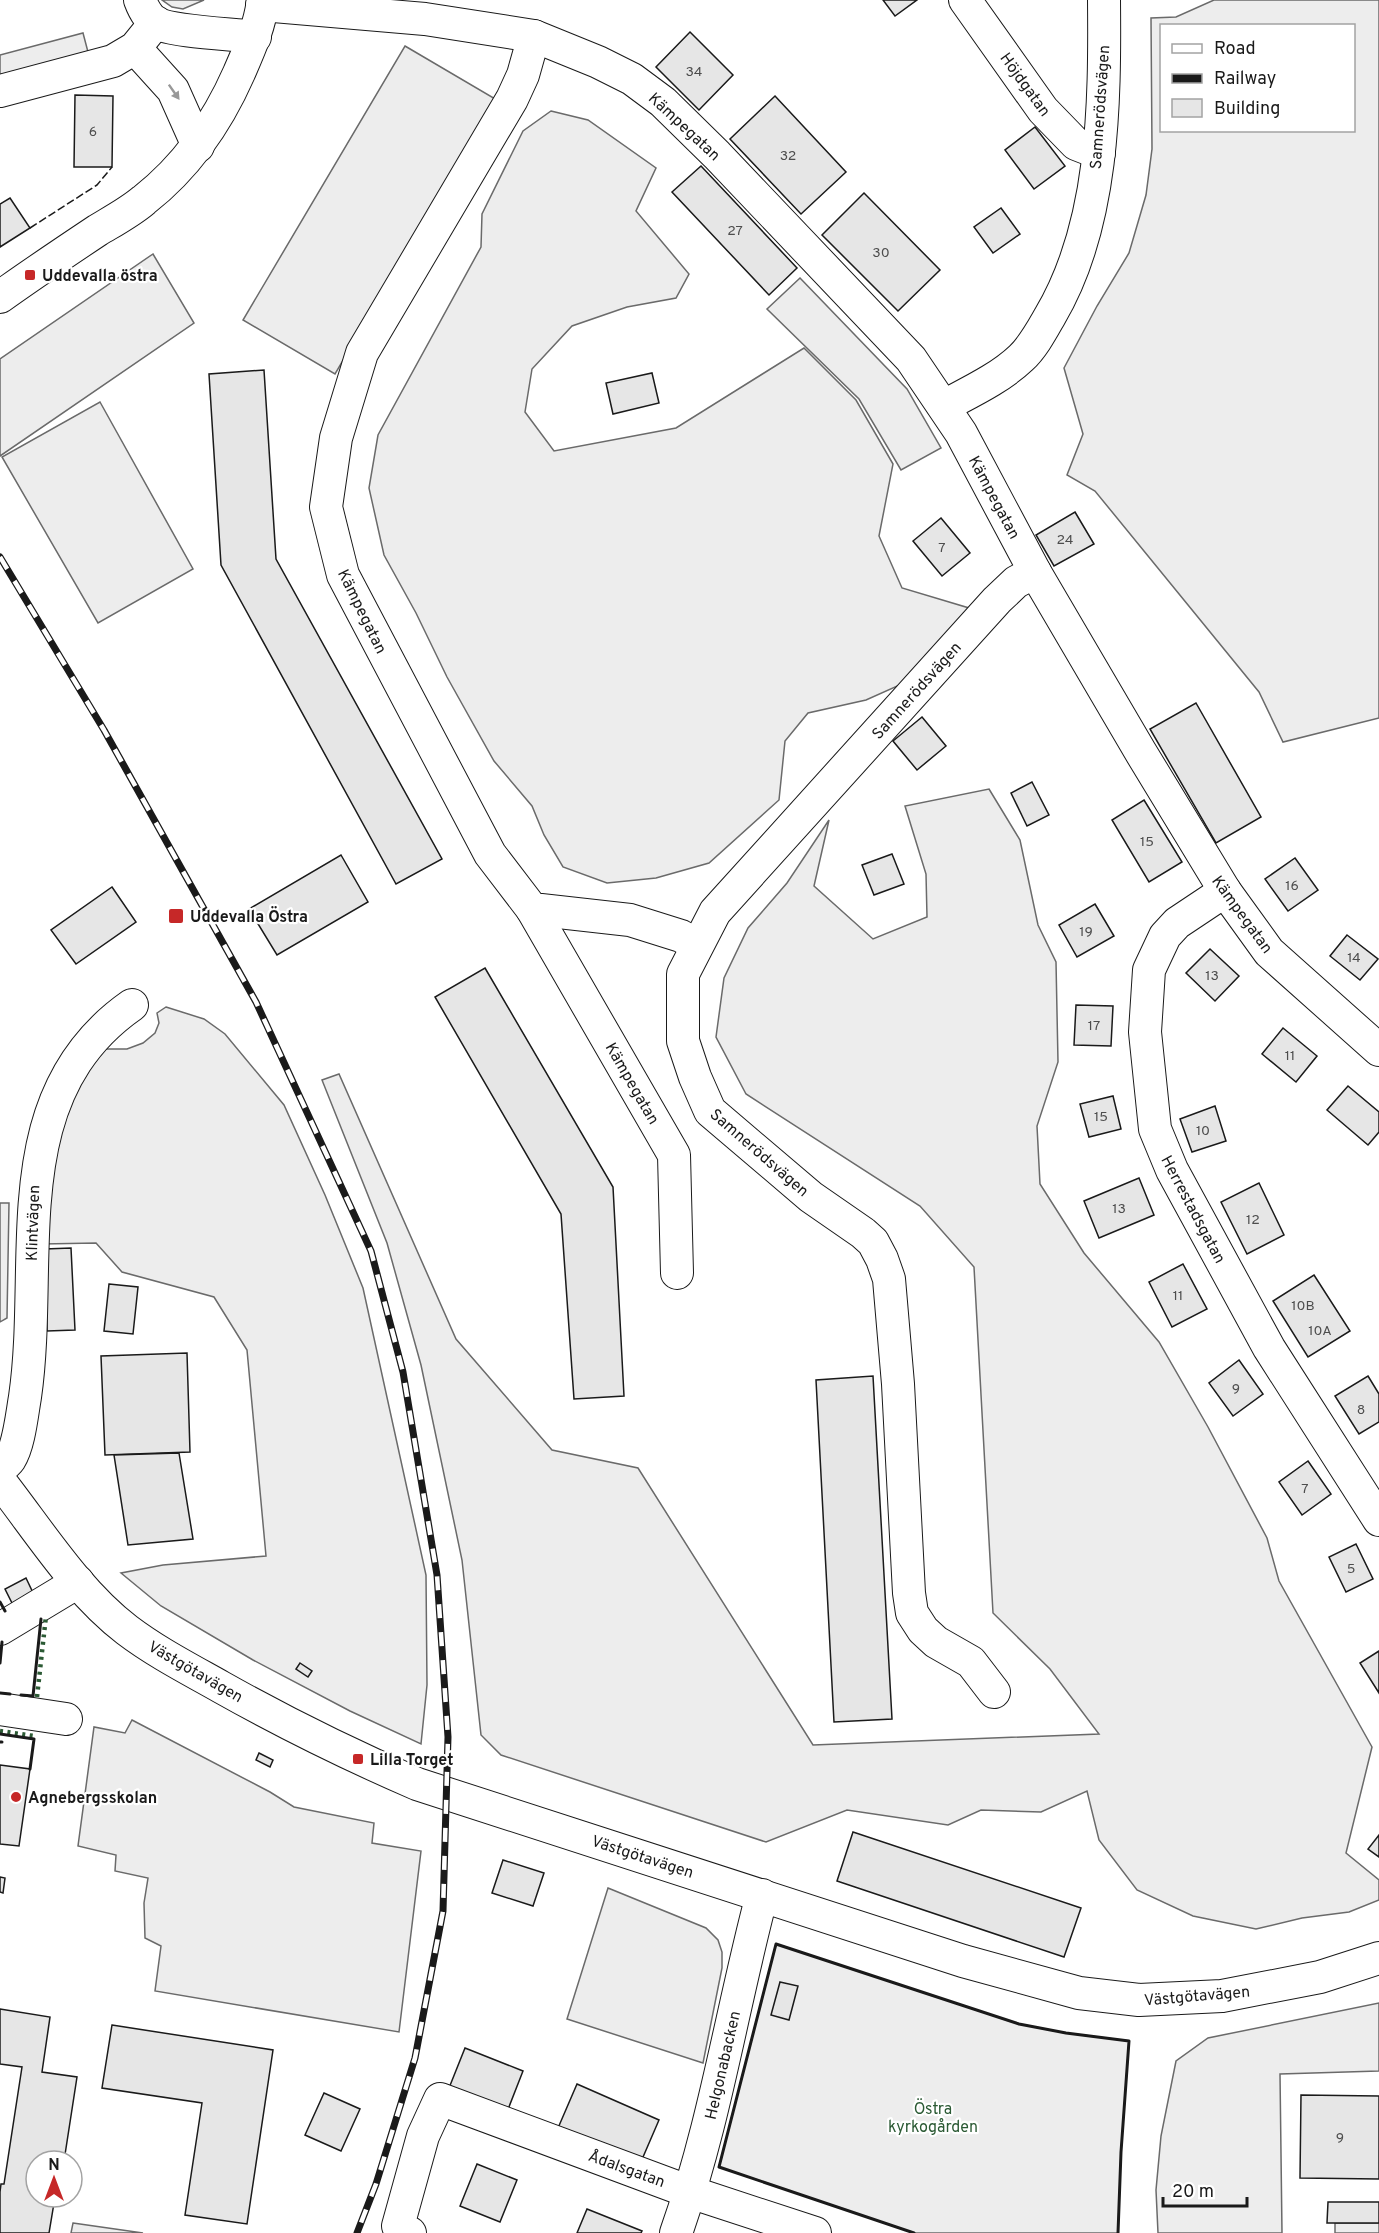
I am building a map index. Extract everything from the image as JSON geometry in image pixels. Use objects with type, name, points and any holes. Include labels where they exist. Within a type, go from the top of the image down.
[{"type":"street","name":"Höjdgatan","points":[[965,0],[1043,110],[1076,144],[1099,153]]},
{"type":"street","name":"Samnerödsvägen","points":[[944,406],[1004,372],[1023,357],[1060,299],[1085,228],[1099,153],[1104,0]]},
{"type":"street","name":"Kämpegatan","points":[[262,2],[425,19],[534,36],[598,62],[632,79],[663,102],[717,155],[911,359],[961,433],[1035,572],[1140,752],[1225,891],[1269,952],[1375,1039]]},
{"type":"street","points":[[0,297],[144,201],[198,146],[216,119],[255,37],[262,2]]},
{"type":"street","points":[[0,91],[113,61],[135,48],[148,11],[177,28],[255,37]]},
{"type":"street","name":"Kämpegatan","points":[[534,36],[523,75],[512,99],[362,353],[336,438],[326,507],[343,575],[490,854],[532,909],[674,1155],[677,1273]]},
{"type":"street","points":[[135,48],[173,90],[198,146]]},
{"type":"street","name":"Samnerödsvägen","points":[[994,1692],[971,1662],[936,1642],[923,1630],[912,1613],[898,1384],[889,1279],[882,1259],[873,1242],[863,1233],[811,1197],[710,1112],[683,1041],[683,974],[715,912],[997,600],[1016,582],[1035,572]]},
{"type":"street","name":"Herrestadsgatan","points":[[1225,891],[1177,923],[1165,936],[1149,970],[1145,1032],[1155,1129],[1172,1170],[1269,1348],[1379,1520]]},
{"type":"street","points":[[532,909],[630,920],[681,936],[697,945]]},
{"type":"street","name":"Klintvägen","points":[[0,1468],[10,1459],[21,1426],[27,1383],[30,1343],[31,1194],[34,1167],[46,1121],[69,1067],[84,1046],[109,1021],[132,1005]]},
{"type":"street","name":"Västgötavägen","points":[[0,1481],[85,1591],[126,1630],[168,1657],[281,1720],[358,1759],[445,1794],[963,1961],[1056,1988],[1107,1998],[1150,2000],[1222,1996],[1320,1977],[1379,1958]]},
{"type":"street","points":[[0,1629],[78,1582]]},
{"type":"street","points":[[0,1709],[66,1719]]},
{"type":"street","name":"Helgonabacken","points":[[676,2233],[690,2192],[721,2076],[762,1895]]},
{"type":"street","name":"Ådalsgatan","points":[[410,2233],[398,2226],[423,2136],[440,2099],[690,2192],[815,2233]]},
{"type":"shaded area","points":[[162,0],[204,0],[183,9],[172,7]]},
{"type":"shaded area","points":[[1214,0],[1379,0],[1379,718],[1283,742],[1259,692],[1095,491],[1067,475],[1083,434],[1064,368],[1129,253],[1146,195],[1152,149],[1151,18],[1176,17]]},
{"type":"shaded area","points":[[83,33],[88,52],[0,76],[0,55]]},
{"type":"shaded area","points":[[405,46],[497,100],[335,374],[243,320]]},
{"type":"shaded area","points":[[551,111],[588,120],[656,168],[636,211],[689,274],[676,298],[627,307],[572,326],[532,369],[525,412],[554,451],[676,428],[804,348],[856,400],[893,464],[879,536],[902,588],[969,608],[902,684],[866,700],[808,713],[785,741],[779,800],[709,863],[656,878],[607,883],[563,867],[544,835],[532,806],[494,761],[447,677],[416,613],[384,555],[369,488],[378,435],[481,247],[482,214],[523,131]]},
{"type":"shaded area","points":[[153,254],[194,323],[0,456],[0,359]]},
{"type":"shaded area","points":[[800,278],[907,389],[941,448],[901,470],[859,399],[767,309]]},
{"type":"shaded area","points":[[100,402],[193,569],[98,623],[2,457]]},
{"type":"shaded area","points":[[989,789],[1020,840],[1038,925],[1056,962],[1058,1062],[1037,1126],[1040,1184],[1084,1253],[1159,1342],[1208,1427],[1267,1538],[1279,1581],[1372,1747],[1346,1853],[1379,1880],[1379,1900],[1349,1912],[1302,1918],[1256,1929],[1193,1916],[1137,1890],[1099,1840],[1087,1791],[1041,1812],[981,1810],[948,1825],[847,1810],[766,1842],[501,1755],[481,1735],[462,1560],[421,1365],[387,1243],[322,1080],[339,1074],[456,1339],[552,1450],[638,1468],[813,1745],[1099,1734],[1050,1669],[993,1613],[974,1267],[920,1206],[746,1094],[716,1037],[724,978],[748,928],[787,883],[829,820],[814,886],[873,939],[927,917],[926,874],[905,806]]},
{"type":"shaded area","points":[[166,1007],[204,1019],[225,1034],[284,1105],[325,1195],[363,1288],[426,1575],[427,1685],[421,1744],[350,1711],[253,1660],[161,1606],[121,1573],[163,1565],[266,1556],[247,1350],[214,1297],[122,1272],[96,1243],[42,1244],[53,1132],[100,1049],[127,1049],[143,1043],[155,1033],[159,1023],[157,1013]]},
{"type":"shaded area","points":[[0,1203],[9,1203],[7,1318],[0,1322]]},
{"type":"shaded area","points":[[132,1720],[270,1792],[294,1807],[374,1823],[372,1843],[421,1851],[399,2032],[155,1991],[161,1946],[145,1938],[144,1903],[148,1878],[115,1871],[116,1855],[78,1846],[94,1727],[125,1733]]},
{"type":"shaded area","points":[[608,1888],[706,1928],[718,1940],[722,1952],[722,1968],[703,2063],[567,2019]]},
{"type":"shaded area","name":"Östra kyrkogården","points":[[776,1944],[1019,2024],[1129,2041],[1118,2233],[914,2233],[719,2167]]},
{"type":"shaded area","points":[[1379,2003],[1379,2071],[1280,2074],[1282,2233],[1158,2233],[1156,2190],[1161,2136],[1176,2061],[1208,2038]]},
{"type":"shaded area","points":[[73,2223],[143,2233],[71,2233]]},
{"type":"shaded area","points":[[1335,2223],[1379,2223],[1379,2233],[1335,2233]]},
{"type":"building","points":[[883,0],[917,0],[895,16]]},
{"type":"building","points":[[690,32],[733,75],[699,110],[656,67]]},
{"type":"building","points":[[75,95],[113,96],[112,167],[74,167]]},
{"type":"building","points":[[775,96],[846,172],[801,214],[730,139]]},
{"type":"building","points":[[1035,127],[1065,166],[1034,189],[1005,150]]},
{"type":"building","points":[[701,166],[797,268],[769,295],[672,192]]},
{"type":"building","points":[[864,193],[940,270],[898,311],[822,235]]},
{"type":"building","points":[[10,198],[30,228],[0,247],[0,204]]},
{"type":"building","points":[[1001,208],[1020,234],[993,253],[974,227]]},
{"type":"building","points":[[264,370],[276,559],[442,859],[396,884],[221,565],[209,374]]},
{"type":"building","points":[[652,373],[659,403],[613,414],[606,383]]},
{"type":"building","points":[[1075,512],[1094,544],[1054,566],[1036,535]]},
{"type":"building","points":[[941,518],[970,553],[942,576],[913,541]]},
{"type":"building","points":[[1196,703],[1261,817],[1216,843],[1150,729]]},
{"type":"building","points":[[922,717],[946,746],[917,770],[893,741]]},
{"type":"building","points":[[1032,782],[1049,815],[1027,826],[1011,793]]},
{"type":"building","points":[[1144,800],[1182,862],[1149,882],[1112,820]]},
{"type":"building","points":[[892,854],[904,884],[874,895],[862,865]]},
{"type":"building","points":[[341,855],[368,902],[277,955],[249,909]]},
{"type":"building","points":[[1295,858],[1318,890],[1288,911],[1265,879]]},
{"type":"building","points":[[112,887],[136,922],[76,964],[51,930]]},
{"type":"building","points":[[1095,904],[1114,936],[1077,957],[1059,925]]},
{"type":"building","points":[[1347,935],[1378,959],[1360,980],[1330,956]]},
{"type":"building","points":[[1210,949],[1239,976],[1215,1001],[1186,973]]},
{"type":"building","points":[[485,968],[613,1187],[624,1396],[574,1399],[561,1214],[435,997]]},
{"type":"building","points":[[1076,1005],[1113,1006],[1111,1046],[1074,1045]]},
{"type":"building","points":[[1283,1028],[1317,1056],[1296,1082],[1262,1054]]},
{"type":"building","points":[[1348,1086],[1379,1112],[1379,1132],[1368,1145],[1327,1110]]},
{"type":"building","points":[[1113,1096],[1121,1129],[1089,1137],[1080,1104]]},
{"type":"building","points":[[1215,1106],[1226,1141],[1192,1152],[1180,1119]]},
{"type":"building","points":[[1139,1178],[1154,1215],[1099,1238],[1084,1201]]},
{"type":"building","points":[[1259,1183],[1284,1235],[1247,1254],[1221,1202]]},
{"type":"building","points":[[71,1248],[75,1330],[47,1331],[45,1249]]},
{"type":"building","points":[[1183,1264],[1207,1309],[1172,1327],[1149,1282]]},
{"type":"building","points":[[1314,1275],[1350,1331],[1308,1357],[1273,1301]]},
{"type":"building","points":[[109,1284],[138,1287],[133,1334],[104,1331]]},
{"type":"building","points":[[187,1353],[190,1452],[105,1455],[101,1356]]},
{"type":"building","points":[[1239,1360],[1263,1394],[1233,1416],[1209,1383]]},
{"type":"building","points":[[873,1376],[892,1719],[834,1722],[816,1380]]},
{"type":"building","points":[[1368,1376],[1379,1394],[1379,1422],[1359,1434],[1335,1396]]},
{"type":"building","points":[[179,1453],[193,1539],[128,1545],[114,1455]]},
{"type":"building","points":[[1308,1461],[1331,1494],[1302,1515],[1279,1482]]},
{"type":"building","points":[[1356,1544],[1373,1579],[1346,1592],[1329,1557]]},
{"type":"building","points":[[26,1578],[35,1597],[14,1607],[5,1589]]},
{"type":"building","points":[[1379,1651],[1379,1693],[1360,1663]]},
{"type":"building","points":[[300,1663],[312,1671],[308,1677],[296,1669]]},
{"type":"building","points":[[259,1753],[273,1760],[270,1767],[256,1760]]},
{"type":"building","points":[[0,1765],[30,1769],[19,1846],[0,1844]]},
{"type":"building","points":[[853,1832],[1081,1908],[1064,1957],[837,1881]]},
{"type":"building","points":[[1379,1835],[1379,1857],[1368,1849]]},
{"type":"building","points":[[503,1860],[544,1873],[533,1906],[492,1893]]},
{"type":"building","points":[[0,1877],[5,1878],[3,1893],[0,1892]]},
{"type":"building","points":[[780,1982],[798,1986],[789,2020],[771,2015]]},
{"type":"building","points":[[0,2009],[50,2017],[42,2072],[77,2077],[66,2149],[24,2149],[24,2209],[53,2209],[49,2233],[0,2233],[1,2184],[4,2184],[22,2067],[0,2064]]},
{"type":"building","points":[[112,2025],[273,2050],[247,2224],[185,2215],[202,2103],[102,2088]]},
{"type":"building","points":[[465,2048],[523,2071],[507,2112],[449,2088]]},
{"type":"building","points":[[577,2084],[659,2120],[640,2164],[558,2128]]},
{"type":"building","points":[[324,2093],[360,2109],[341,2151],[305,2135]]},
{"type":"building","points":[[1301,2095],[1379,2096],[1379,2179],[1300,2178]]},
{"type":"building","points":[[477,2164],[517,2180],[500,2222],[460,2206]]},
{"type":"building","points":[[1328,2202],[1379,2202],[1379,2223],[1327,2223]]},
{"type":"building","points":[[587,2209],[642,2231],[641,2233],[577,2233]]},
{"type":"railway","points":[[0,557],[104,730],[256,1002],[371,1251],[403,1372],[437,1575],[448,1737],[443,1911],[415,2058],[376,2184],[357,2233]]},
{"type":"hedge","points":[[37,1697],[46,1616]]},
{"type":"hedge","points":[[0,1731],[34,1736]]},
{"type":"fence","points":[[30,228],[97,185],[112,167]]},
{"type":"wall","points":[[0,1602],[5,1611]]},
{"type":"wall","points":[[21,1695],[33,1696],[41,1619]]},
{"type":"wall","points":[[0,1663],[2,1642]]},
{"type":"wall","points":[[0,1693],[10,1694]]},
{"type":"wall","points":[[0,1734],[34,1739],[30,1769]]},
{"type":"wall","points":[[914,2233],[719,2167],[776,1944],[1019,2024],[1129,2041],[1118,2233]]},
{"type":"place","name":"Uddevalla östra","points":[[30,275]]},
{"type":"place","name":"Uddevalla Östra","points":[[176,916]]},
{"type":"place","name":"Lilla Torget","points":[[358,1759]]},
{"type":"place","name":"Agnebergsskolan","points":[[16,1797]]}]
